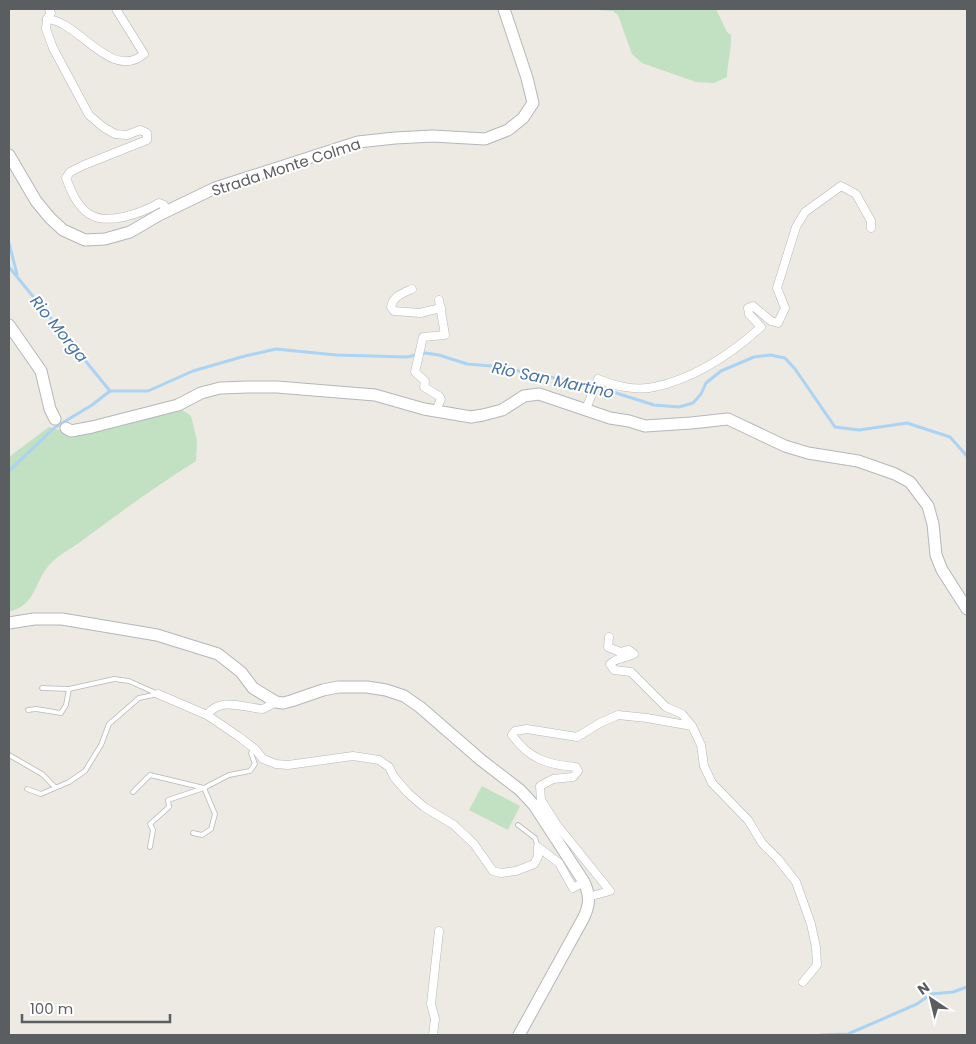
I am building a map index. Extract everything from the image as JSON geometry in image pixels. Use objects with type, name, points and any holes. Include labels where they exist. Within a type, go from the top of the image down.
[{"type":"street","points":[[49,9],[51,13],[47,19],[46,28],[54,48],[89,115],[115,134],[128,135],[140,130],[147,133],[147,140],[70,172],[66,178],[79,204],[89,214],[102,219],[127,216],[149,210],[159,203],[164,205],[167,211]]},
{"type":"street","points":[[47,19],[56,19],[68,26],[101,54],[119,61],[136,60],[144,54],[116,9]]},
{"type":"street","name":"Strada Monte Colma","points":[[9,155],[36,201],[50,218],[63,230],[85,240],[106,239],[130,232],[167,211],[215,188],[358,142],[433,136],[485,139],[508,130],[523,118],[533,102],[504,9]]},
{"type":"street","points":[[586,409],[598,379],[610,384],[628,387],[653,387],[678,379],[727,355],[760,327],[749,314],[748,308],[753,306],[771,321],[778,323],[785,308],[777,288],[796,227],[805,212],[841,186],[856,194],[871,222],[871,228]]},
{"type":"street","points":[[412,289],[396,296],[392,301],[391,307],[394,311],[420,313],[440,304],[445,335],[422,337],[416,372],[425,381],[424,387],[441,399],[438,408],[442,412]]},
{"type":"street","points":[[9,325],[41,371],[50,408],[55,419],[71,430],[92,427],[178,405],[201,393],[220,388],[248,387],[277,387],[375,395],[470,417],[483,416],[502,410],[524,396],[539,394],[610,418],[645,426],[728,419],[786,446],[808,453],[858,461],[895,474],[910,482],[928,506],[933,524],[936,555],[942,570],[967,609]]},
{"type":"street","points":[[9,623],[34,619],[62,619],[157,634],[218,654],[241,672],[254,688],[276,702],[291,701],[338,686],[367,687],[386,690],[404,696],[420,707],[481,760],[520,790],[610,892],[595,895]]},
{"type":"street","points":[[609,637],[608,647],[620,652],[629,650],[634,654],[618,658],[610,664],[614,670],[631,672],[666,707],[682,714],[692,726],[701,745],[704,766],[712,783],[748,820],[762,842],[796,882],[811,924],[816,947],[817,966],[803,982]]},
{"type":"street","points":[[158,694],[207,715],[255,749],[263,759],[276,764],[288,765],[354,756],[379,760],[389,767],[408,793],[424,807],[454,825],[474,844],[493,871],[501,873],[516,871],[534,864],[538,857],[538,847]]},
{"type":"street","points":[[207,715],[211,709],[219,705],[230,704],[264,709],[276,702]]},
{"type":"street","points":[[519,1035],[588,909],[589,902],[584,882],[552,826],[541,800],[540,786],[553,779],[573,777],[578,771],[576,767],[556,766],[534,757],[517,743],[512,735],[515,731],[527,729],[577,737],[618,715],[692,726]]},
{"type":"street","points":[[538,847],[559,863],[573,888],[584,882]]},
{"type":"street","points":[[432,1035],[435,1019],[431,1004],[439,931]]},
{"type":"lane","points":[[42,688],[69,689],[114,679],[130,681],[158,694]]},
{"type":"lane","points":[[28,710],[36,709],[61,713],[66,705],[69,689]]},
{"type":"lane","points":[[27,789],[42,794],[69,782],[85,770],[101,745],[109,724],[139,698],[158,694]]},
{"type":"lane","points":[[150,847],[153,830],[150,824],[169,807],[168,800],[204,788],[229,775],[250,771],[255,764],[251,753],[255,749]]},
{"type":"lane","points":[[9,755],[42,774],[55,787]]},
{"type":"lane","points":[[134,792],[150,774],[204,788]]},
{"type":"lane","points":[[193,833],[202,835],[211,829],[215,814],[204,788]]},
{"type":"lane","points":[[518,825],[535,838],[538,847]]},
{"type":"green space","points":[[580,9],[716,9],[727,32],[731,35],[727,77],[714,83],[696,82],[642,63],[632,54],[618,15],[613,11]]},
{"type":"green space","points":[[182,410],[191,416],[197,441],[196,461],[55,559],[46,569],[30,598],[18,608],[9,612],[9,457],[49,427],[76,435]]},
{"type":"green space","points":[[482,786],[520,806],[508,830],[469,810]]},
{"type":"waterway","points":[[9,243],[17,274]]},
{"type":"waterway","name":"Rio Morga","points":[[9,267],[110,391]]},
{"type":"waterway","name":"Rio San Martino","points":[[110,391],[148,391],[193,371],[276,349],[336,355],[407,357],[425,353],[439,355],[467,364],[492,366],[591,385],[654,405],[679,407],[693,403],[701,394],[706,383],[721,371],[754,357],[770,355],[785,358],[795,369],[835,427],[859,430],[907,423],[950,437],[967,456]]},
{"type":"waterway","points":[[9,471],[54,428],[92,405],[110,391]]},
{"type":"waterway","points":[[820,1035],[848,1034],[917,1004],[931,994],[953,992],[967,987]]}]
